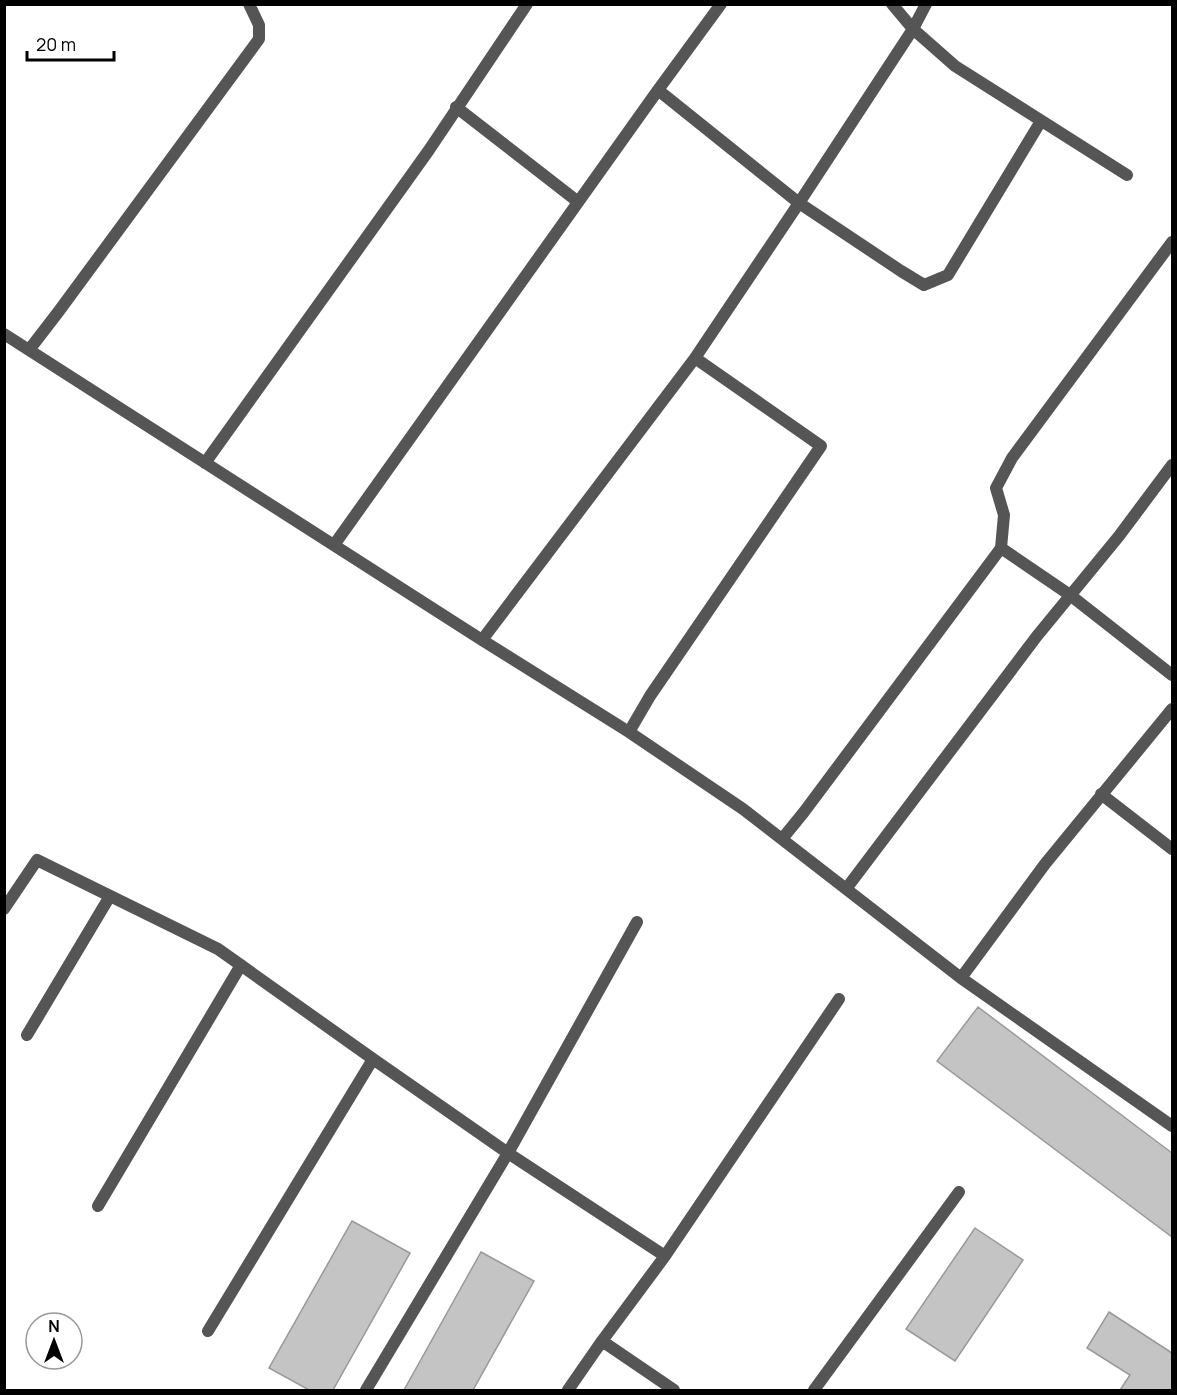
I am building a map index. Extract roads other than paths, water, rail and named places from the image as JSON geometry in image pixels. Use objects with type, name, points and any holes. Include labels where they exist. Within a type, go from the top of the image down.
[{"type":"street","points":[[29,350],[259,39],[259,25],[249,4]]},
{"type":"street","points":[[205,464],[422,159],[527,4]]},
{"type":"street","points":[[334,545],[577,201],[721,4]]},
{"type":"street","points":[[892,4],[913,29],[955,66],[1127,175]]},
{"type":"street","points":[[482,640],[695,358],[913,29],[926,4]]},
{"type":"street","points":[[658,90],[799,203],[924,285],[948,275],[1041,121]]},
{"type":"street","points":[[456,107],[577,201]]},
{"type":"street","points":[[782,839],[1001,548],[1004,515],[996,488],[1012,458],[1173,242]]},
{"type":"street","points":[[4,334],[629,732],[743,809],[962,978],[1173,1126]]},
{"type":"street","points":[[629,732],[650,696],[821,446],[695,358]]},
{"type":"street","points":[[846,889],[1036,636],[1119,536],[1173,465]]},
{"type":"street","points":[[1001,548],[1070,595],[1173,675]]},
{"type":"street","points":[[962,978],[1045,864],[1173,709]]},
{"type":"street","points":[[1101,794],[1173,849]]},
{"type":"street","points":[[4,909],[37,860],[218,949],[508,1153],[665,1256]]},
{"type":"street","points":[[27,1035],[110,896]]},
{"type":"street","points":[[366,1390],[508,1153],[637,922]]},
{"type":"street","points":[[99,1206],[241,965]]},
{"type":"street","points":[[568,1390],[665,1256],[839,999]]},
{"type":"street","points":[[208,1331],[373,1059]]},
{"type":"street","points":[[814,1390],[959,1192]]},
{"type":"street","points":[[602,1341],[674,1390]]}]
